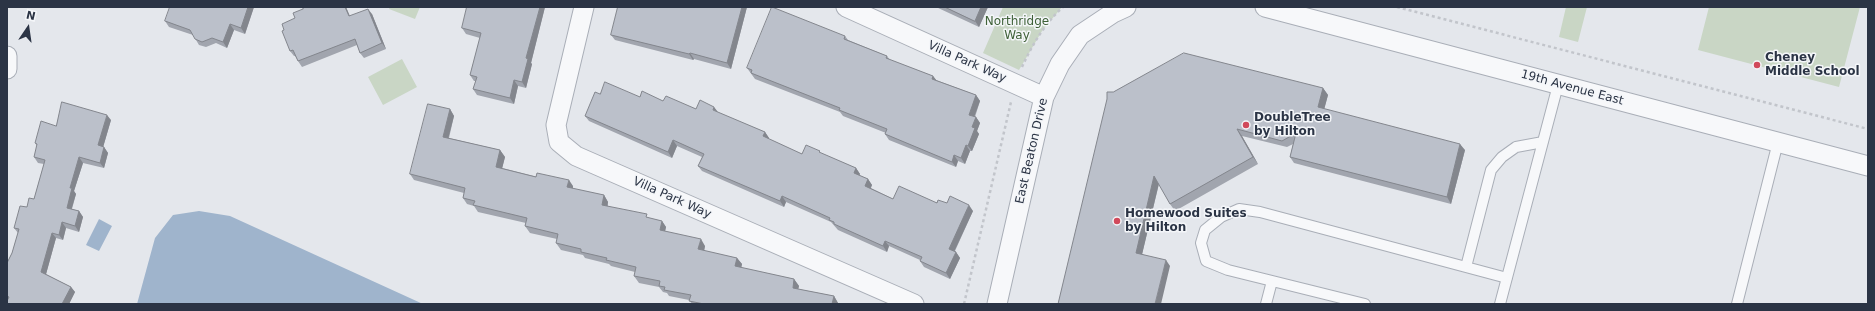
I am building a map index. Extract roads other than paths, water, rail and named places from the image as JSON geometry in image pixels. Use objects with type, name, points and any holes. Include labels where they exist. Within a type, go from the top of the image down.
[{"type":"street","name":"Villa Park Way","points":[[584,7],[556,125],[559,142],[576,156],[914,304]]},
{"type":"street","name":"Villa Park Way","points":[[846,7],[1044,97]]},
{"type":"street","name":"19th Avenue East","points":[[1271,8],[1868,166]]},
{"type":"street","name":"East Beaton Drive","points":[[997,304],[1044,97],[1060,64],[1080,35],[1116,9]]},
{"type":"street","points":[[7,56],[7,69]]},
{"type":"lane","points":[[1500,304],[1558,85]]},
{"type":"lane","points":[[1466,267],[1491,170],[1502,156],[1516,147],[1543,142]]},
{"type":"lane","points":[[1737,304],[1778,142]]},
{"type":"lane","points":[[1365,304],[1330,300],[1272,281],[1228,270],[1206,261],[1201,243],[1205,230],[1221,217],[1239,209],[1260,212],[1507,278]]},
{"type":"lane","points":[[1266,304],[1272,281]]},
{"type":"water","points":[[199,211],[230,216],[423,304],[137,304],[155,238],[173,215]]},
{"type":"water","points":[[99,219],[112,226],[99,251],[86,245]]},
{"type":"place","name":"Cheney Middle School","points":[[1757,65]]},
{"type":"place","name":"DoubleTree by Hilton","points":[[1246,125]]},
{"type":"place","name":"Homewood Suites by Hilton","points":[[1117,221]]},
{"type":"park label","name":"Northridge Way","points":[[1017,29]]}]
